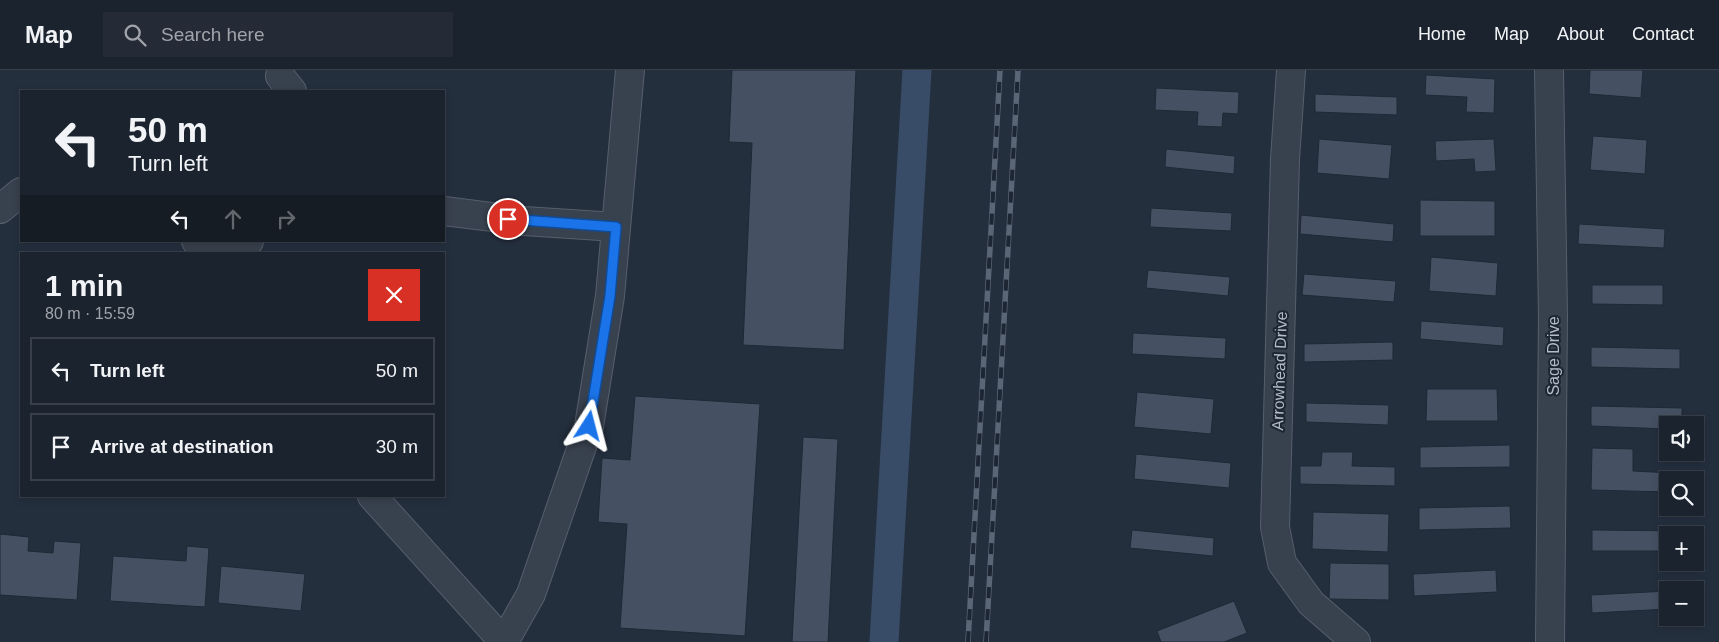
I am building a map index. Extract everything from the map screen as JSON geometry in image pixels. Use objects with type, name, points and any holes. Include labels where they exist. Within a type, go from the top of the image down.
[{"type":"street","points":[[373,497],[504,642],[531,594],[589,426],[610,296],[630,70]]},
{"type":"street","name":"Arrowhead Drive","points":[[1290,70],[1285,168],[1275,527],[1282,563],[1311,603],[1356,642]]},
{"type":"street","name":"Sage Drive","points":[[1549,70],[1553,316],[1550,642]]},
{"type":"street","points":[[0,209],[20,193]]},
{"type":"street","points":[[445,211],[524,222],[616,227]]},
{"type":"street","points":[[211,249],[232,251],[247,242]]},
{"type":"building","points":[[732,70],[856,70],[844,350],[743,345],[752,143],[729,142]]},
{"type":"building","points":[[1590,70],[1643,70],[1641,98],[1589,94]]},
{"type":"building","points":[[1426,75],[1495,79],[1494,113],[1466,112],[1467,97],[1425,95]]},
{"type":"building","points":[[1156,88],[1239,92],[1238,114],[1223,113],[1222,127],[1197,126],[1198,112],[1155,110]]},
{"type":"building","points":[[1315,94],[1397,97],[1397,115],[1315,112]]},
{"type":"building","points":[[1593,136],[1647,140],[1645,174],[1590,170]]},
{"type":"building","points":[[1319,139],[1392,145],[1389,179],[1317,173]]},
{"type":"building","points":[[1494,139],[1496,171],[1475,172],[1474,159],[1436,161],[1435,141]]},
{"type":"building","points":[[1166,149],[1235,156],[1234,174],[1165,167]]},
{"type":"building","points":[[1420,200],[1495,201],[1495,236],[1420,236]]},
{"type":"building","points":[[1151,208],[1232,213],[1231,231],[1150,227]]},
{"type":"building","points":[[1301,215],[1394,224],[1393,242],[1300,234]]},
{"type":"building","points":[[1579,224],[1665,229],[1664,248],[1578,244]]},
{"type":"building","points":[[1431,257],[1498,263],[1496,296],[1429,291]]},
{"type":"building","points":[[1148,270],[1230,277],[1228,296],[1146,288]]},
{"type":"building","points":[[1304,274],[1396,281],[1394,302],[1302,295]]},
{"type":"building","points":[[1592,285],[1663,285],[1663,305],[1592,304]]},
{"type":"building","points":[[1421,321],[1504,327],[1503,346],[1420,339]]},
{"type":"building","points":[[1133,333],[1226,338],[1225,359],[1132,354]]},
{"type":"building","points":[[1393,342],[1393,360],[1304,362],[1304,344]]},
{"type":"building","points":[[1591,347],[1680,349],[1680,369],[1591,367]]},
{"type":"building","points":[[1427,389],[1497,389],[1498,421],[1426,421]]},
{"type":"building","points":[[1137,392],[1214,399],[1211,434],[1134,427]]},
{"type":"building","points":[[635,396],[760,404],[745,636],[620,628],[627,524],[598,522],[602,458],[630,460]]},
{"type":"building","points":[[1306,403],[1389,405],[1388,425],[1306,422]]},
{"type":"building","points":[[1591,406],[1682,408],[1682,416],[1659,416],[1659,429],[1591,426]]},
{"type":"building","points":[[803,437],[838,439],[828,642],[792,642]]},
{"type":"building","points":[[1510,445],[1510,467],[1420,468],[1420,447]]},
{"type":"building","points":[[1592,448],[1633,449],[1633,471],[1659,472],[1659,492],[1591,490]]},
{"type":"building","points":[[1322,452],[1353,452],[1352,466],[1395,467],[1395,486],[1300,484],[1300,466],[1321,466]]},
{"type":"building","points":[[1136,454],[1231,463],[1229,488],[1134,479]]},
{"type":"building","points":[[1510,506],[1511,528],[1419,530],[1419,508]]},
{"type":"building","points":[[1313,512],[1389,514],[1388,552],[1312,549]]},
{"type":"building","points":[[1132,530],[1214,538],[1213,556],[1130,548]]},
{"type":"building","points":[[1592,530],[1659,531],[1659,551],[1592,551]]},
{"type":"building","points":[[0,534],[29,537],[28,551],[53,553],[54,541],[81,543],[77,600],[0,595]]},
{"type":"building","points":[[187,546],[209,548],[205,607],[110,601],[113,556],[186,561]]},
{"type":"building","points":[[1330,563],[1389,564],[1389,600],[1329,599]]},
{"type":"building","points":[[221,566],[305,574],[301,611],[218,603]]},
{"type":"building","points":[[1496,570],[1497,592],[1414,596],[1413,574]]},
{"type":"building","points":[[1659,591],[1659,609],[1592,613],[1591,595]]},
{"type":"building","points":[[1234,601],[1247,633],[1224,642],[1161,642],[1157,631]]},
{"type":"waterway","points":[[884,642],[917,70]]},
{"type":"railway","points":[[968,642],[1000,70]]},
{"type":"railway","points":[[986,642],[1018,70]]},
{"type":"route","points":[[508,219],[524,222],[616,227],[610,296],[589,426]]}]
